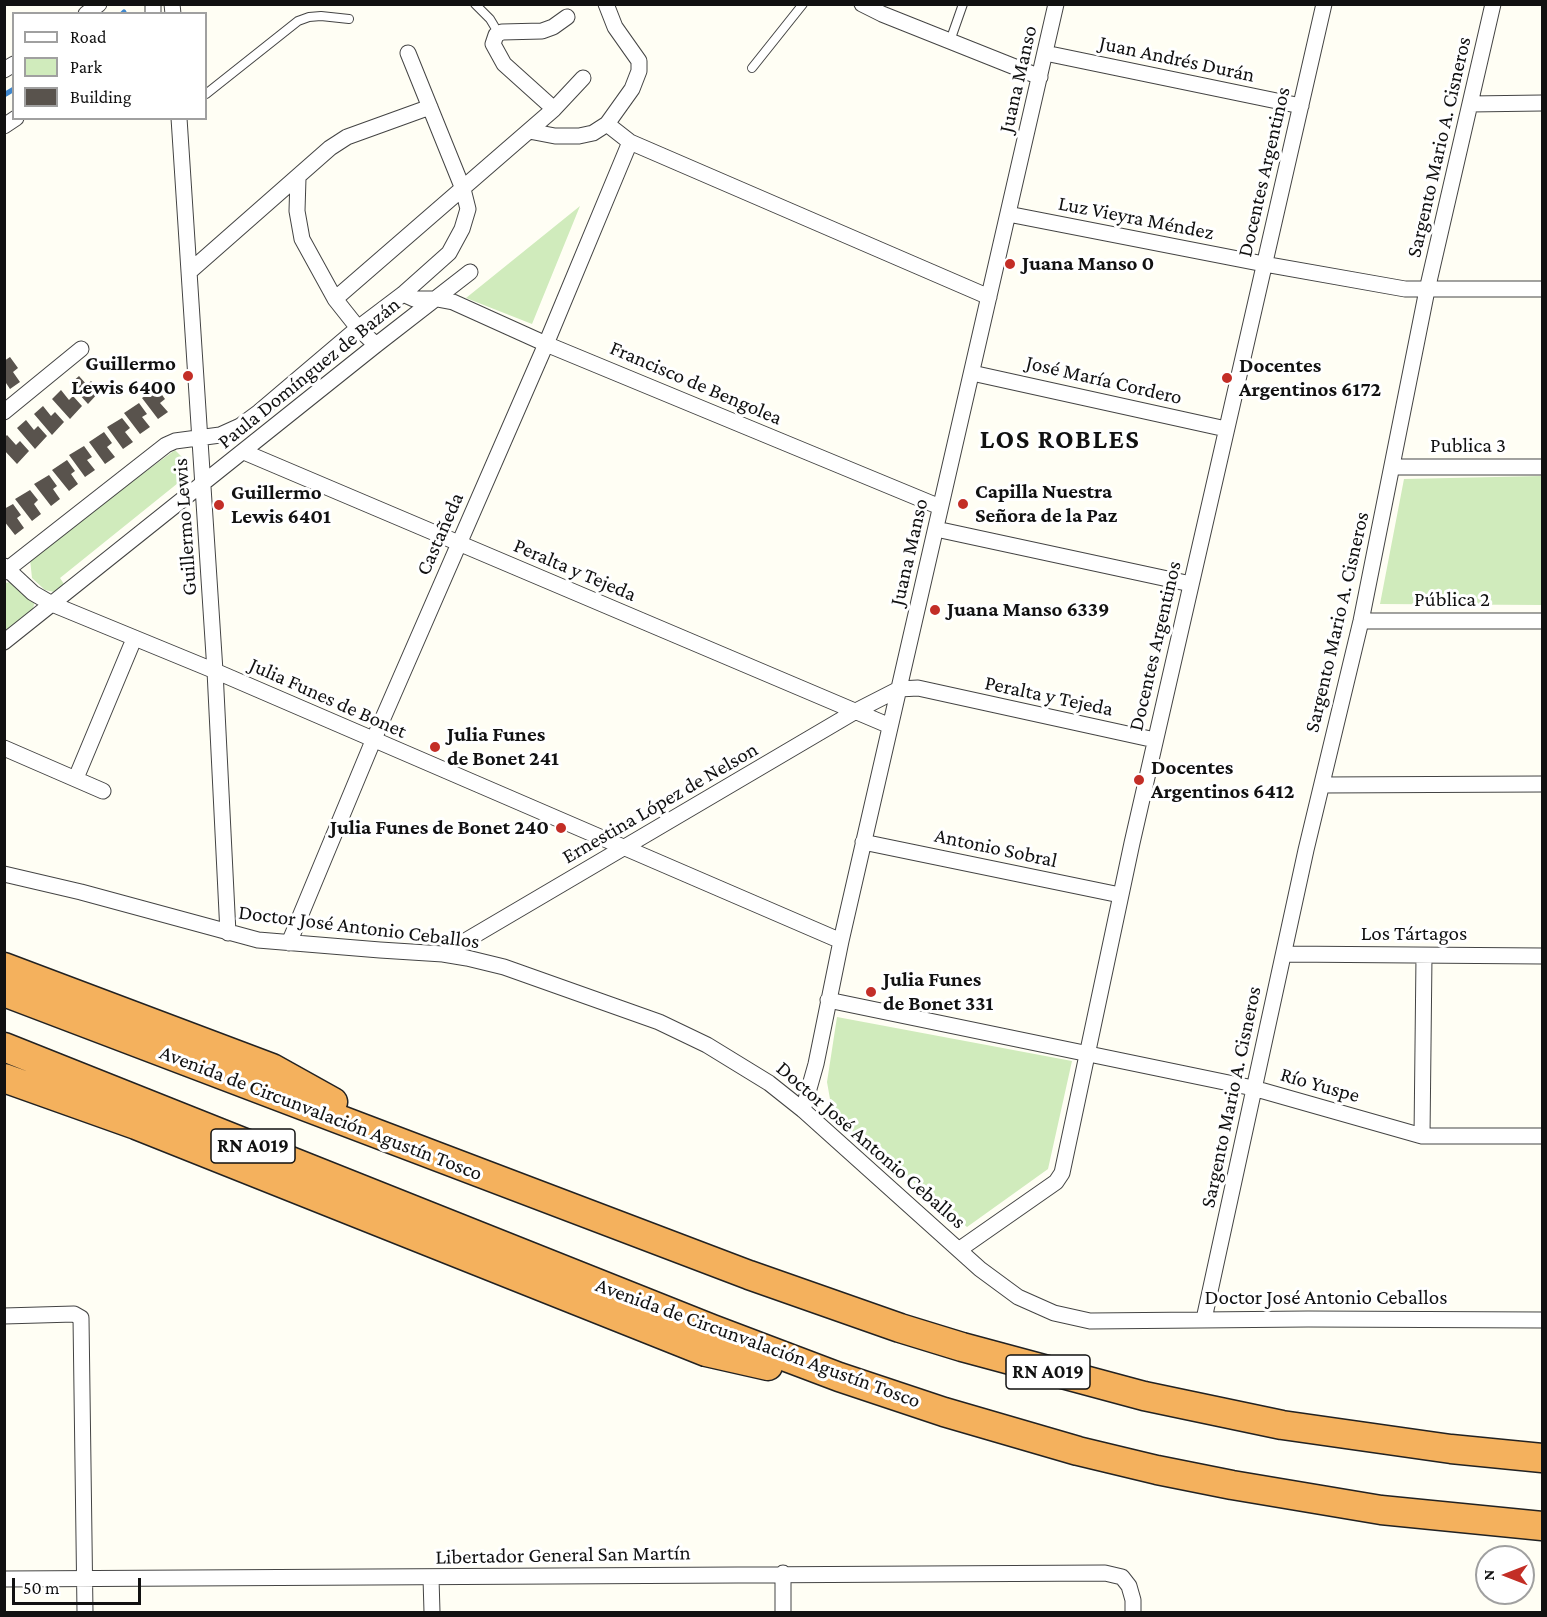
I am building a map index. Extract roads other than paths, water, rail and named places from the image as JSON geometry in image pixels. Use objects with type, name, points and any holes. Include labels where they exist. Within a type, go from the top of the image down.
[{"type":"highway","points":[[4,966],[272,1068],[427,1153]]},
{"type":"highway","name":"Avenida de Circunvalación Agustín Tosco","points":[[4,992],[810,1297],[900,1328],[1040,1370],[1144,1396],[1282,1425],[1441,1448],[1542,1458]]},
{"type":"highway","name":"Avenida de Circunvalación Agustín Tosco","points":[[4,1047],[712,1329],[890,1394],[1010,1432],[1157,1470],[1297,1497],[1381,1510],[1542,1526]]},
{"type":"highway","points":[[4,1078],[136,1125],[706,1352],[890,1394]]},
{"type":"street","points":[[529,131],[555,136],[579,136],[593,133],[607,124],[632,89],[639,71],[639,61],[615,27],[606,4]]},
{"type":"street","points":[[862,4],[1040,77]]},
{"type":"street","name":"Juana Manso","points":[[803,1110],[816,1064],[863,842],[1056,4]]},
{"type":"street","name":"Docentes Argentinos","points":[[960,1249],[1056,1182],[1062,1173],[1120,895],[1324,4]]},
{"type":"street","name":"Sargento Mario A. Cisneros","points":[[1204,1319],[1322,785],[1361,621],[1427,290],[1493,4]]},
{"type":"street","points":[[554,109],[504,64],[493,44],[496,35],[502,32],[542,31],[553,27],[567,17]]},
{"type":"street","points":[[408,53],[464,189]]},
{"type":"street","name":"Juan Andrés Durán","points":[[1045,54],[1301,106]]},
{"type":"street","points":[[335,299],[554,109],[583,78]]},
{"type":"street","points":[[1470,104],[1542,103]]},
{"type":"street","points":[[189,272],[330,148],[347,137],[430,107]]},
{"type":"street","name":"Guillermo Lewis","points":[[179,120],[215,671],[228,933]]},
{"type":"street","points":[[607,124],[630,142],[989,297]]},
{"type":"street","name":"Castañeda","points":[[289,943],[373,741],[546,344],[630,142]]},
{"type":"street","points":[[298,178],[297,211],[302,239],[335,299],[358,328],[376,345]]},
{"type":"street","name":"Paula Domínguez de Bazán","points":[[6,569],[166,445],[175,441],[220,435],[240,426],[358,328],[403,294],[448,253],[453,245],[462,229],[468,209],[464,189]]},
{"type":"street","name":"Luz Vieyra Méndez","points":[[1008,214],[1405,289],[1542,289]]},
{"type":"street","name":"Paula Domínguez de Bazán","points":[[4,642],[470,272]]},
{"type":"street","name":"Francisco de Bengolea","points":[[403,294],[414,299],[453,302],[546,344],[940,507]]},
{"type":"street","points":[[4,412],[81,349]]},
{"type":"street","name":"José María Cordero","points":[[972,373],[1226,429]]},
{"type":"street","name":"Peralta y Tejeda","points":[[244,452],[890,726]]},
{"type":"street","name":"Publica 3","points":[[1393,467],[1542,467]]},
{"type":"street","points":[[936,529],[1191,584]]},
{"type":"street","name":"Julia Funes de Bonet","points":[[6,569],[33,593],[52,604],[215,671],[841,941]]},
{"type":"street","name":"Pública 2","points":[[1361,621],[1542,621]]},
{"type":"street","points":[[76,778],[134,639]]},
{"type":"street","name":"Peralta y Tejeda","points":[[899,689],[918,688],[1155,740]]},
{"type":"street","name":"Ernestina López de Nelson","points":[[442,954],[856,711],[899,689]]},
{"type":"street","points":[[4,748],[103,790]]},
{"type":"street","points":[[1322,785],[1542,784]]},
{"type":"street","name":"Antonio Sobral","points":[[863,842],[1120,895]]},
{"type":"street","name":"Doctor José Antonio Ceballos","points":[[4,874],[81,891],[258,940],[442,954],[504,967],[676,1029],[746,1067],[803,1110],[980,1269],[1018,1297],[1054,1313],[1090,1321],[1542,1320]]},
{"type":"street","name":"Los Tártagos","points":[[1284,954],[1542,956]]},
{"type":"street","points":[[1422,1136],[1424,956]]},
{"type":"street","points":[[828,1000],[1088,1054]]},
{"type":"street","name":"Río Yuspe","points":[[1088,1054],[1254,1088],[1422,1136],[1542,1136]]},
{"type":"street","points":[[4,1316],[74,1314],[81,1318],[85,1612]]},
{"type":"street","points":[[783,1573],[783,1612]]},
{"type":"street","name":"Libertador General San Martín","points":[[4,1579],[1105,1573],[1122,1577],[1129,1586],[1133,1600],[1133,1612]]},
{"type":"street","points":[[431,1578],[432,1612]]},
{"type":"lane","points":[[474,4],[490,19],[499,34]]},
{"type":"lane","points":[[752,68],[803,4]]},
{"type":"lane","points":[[950,41],[963,4]]},
{"type":"lane","points":[[207,93],[298,21],[321,16],[349,19]]},
{"type":"waterway","points":[[4,95],[12,90]]},
{"type":"place","name":"Juana Manso 0","points":[[1010,264]]},
{"type":"place","name":"Guillermo Lewis 6400","points":[[188,376]]},
{"type":"place","name":"Docentes Argentinos 6172","points":[[1227,378]]},
{"type":"place","name":"Capilla Nuestra Señora de la Paz","points":[[963,504]]},
{"type":"place","name":"Guillermo Lewis 6401","points":[[219,505]]},
{"type":"place","name":"Juana Manso 6339","points":[[935,610]]},
{"type":"place","name":"Julia Funes de Bonet 241","points":[[435,747]]},
{"type":"place","name":"Docentes Argentinos 6412","points":[[1139,780]]},
{"type":"place","name":"Julia Funes de Bonet 240","points":[[561,828]]},
{"type":"place","name":"Julia Funes de Bonet 331","points":[[871,992]]},
{"type":"district","name":"LOS ROBLES","points":[[1060,440]]}]
